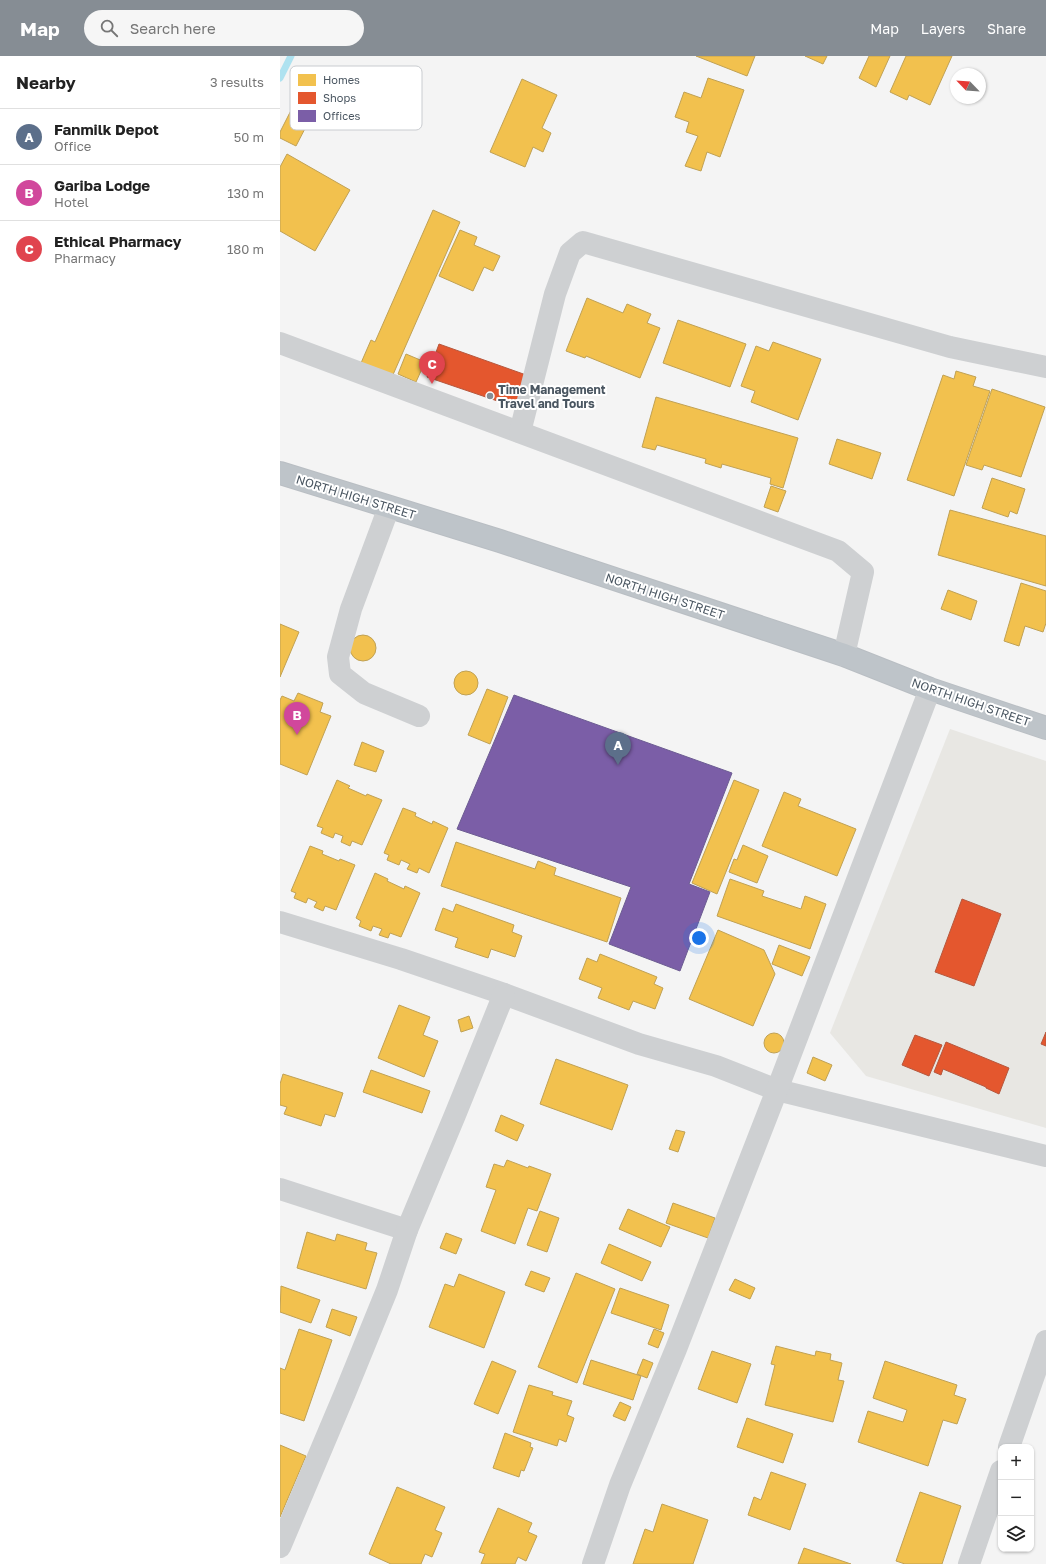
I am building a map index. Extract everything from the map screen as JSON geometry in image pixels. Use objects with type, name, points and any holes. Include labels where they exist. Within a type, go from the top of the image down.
[{"type":"highway","name":"NORTH HIGH STREET","points":[[280,473],[500,541],[844,655],[930,689],[1046,728]]},
{"type":"street","points":[[520,432],[555,294],[570,253],[583,242],[950,347],[1046,366]]},
{"type":"street","points":[[280,343],[838,551],[863,572],[844,655]]},
{"type":"street","points":[[389,507],[351,609],[338,656],[340,674],[364,693],[419,716]]},
{"type":"street","points":[[593,1564],[620,1485],[676,1349],[777,1090],[930,689]]},
{"type":"street","points":[[280,922],[401,959],[504,994],[639,1044],[716,1066],[777,1090],[1046,1156]]},
{"type":"street","points":[[280,1547],[384,1298],[407,1230],[504,994]]},
{"type":"street","points":[[280,1189],[407,1230]]},
{"type":"street","points":[[1010,1444],[1046,1341]]},
{"type":"street","points":[[969,1564],[998,1480]]},
{"type":"shaded area","points":[[950,729],[1046,761],[1046,1128],[866,1076],[830,1033]]},
{"type":"building: Homes","points":[[696,56],[755,56],[747,76]]},
{"type":"building: Homes","points":[[805,56],[827,56],[823,64]]},
{"type":"building: Homes","points":[[869,56],[890,56],[876,87],[859,78]]},
{"type":"building: Homes","points":[[906,56],[952,56],[930,105],[909,95],[907,100],[890,92]]},
{"type":"building: Homes","points":[[708,78],[744,90],[720,157],[707,152],[701,171],[685,166],[698,136],[686,132],[689,122],[675,117],[684,92],[701,98]]},
{"type":"building: Homes","points":[[522,79],[557,95],[542,128],[551,133],[543,152],[533,147],[525,167],[490,152]]},
{"type":"building: Homes","points":[[290,112],[290,130],[304,130],[296,146],[280,138],[280,132]]},
{"type":"building: Homes","points":[[287,154],[350,190],[315,251],[280,231],[280,167]]},
{"type":"building: Homes","points":[[433,210],[460,222],[392,377],[361,363],[371,340],[375,342]]},
{"type":"building: Homes","points":[[460,230],[477,237],[474,245],[500,256],[493,271],[484,267],[473,291],[439,276]]},
{"type":"building: Homes","points":[[587,298],[623,313],[627,304],[651,314],[647,323],[660,328],[640,378],[586,356],[585,358],[566,351]]},
{"type":"building: Homes","points":[[678,320],[746,344],[730,387],[663,363]]},
{"type":"building: Homes","points":[[773,342],[821,359],[798,420],[751,402],[755,391],[741,386],[756,346],[769,351]]},
{"type":"building: Homes","points":[[406,354],[425,362],[416,382],[398,374]]},
{"type":"building: Homes","points":[[956,371],[976,377],[973,386],[990,391],[954,496],[907,480],[943,375],[954,379]]},
{"type":"building: Homes","points":[[992,389],[1045,407],[1021,477],[984,465],[982,470],[966,465]]},
{"type":"building: Homes","points":[[656,397],[798,438],[783,488],[770,484],[771,478],[722,464],[721,468],[705,463],[706,459],[657,445],[655,450],[642,447]]},
{"type":"building: Homes","points":[[837,439],[881,453],[872,479],[829,464]]},
{"type":"building: Homes","points":[[992,478],[1025,489],[1017,514],[1010,511],[1008,517],[982,508]]},
{"type":"building: Homes","points":[[771,486],[786,491],[778,512],[764,507]]},
{"type":"building: Homes","points":[[950,510],[1046,536],[1046,586],[938,555]]},
{"type":"building: Homes","points":[[1021,583],[1046,591],[1046,623],[1043,632],[1025,626],[1019,646],[1004,641]]},
{"type":"building: Homes","points":[[948,590],[977,601],[971,620],[941,609]]},
{"type":"building: Homes","points":[[280,624],[299,632],[280,677]]},
{"type":"building: Homes","points":[[363,635],[372,639],[376,648],[372,657],[363,661],[354,657],[350,648],[354,639]]},
{"type":"building: Homes","points":[[461,671],[471,671],[478,678],[478,688],[471,695],[461,695],[454,688],[454,678]]},
{"type":"building: Homes","points":[[487,689],[508,697],[490,744],[468,735]]},
{"type":"building: Homes","points":[[298,693],[323,703],[320,712],[331,716],[307,775],[280,764],[280,700],[282,696],[294,701]]},
{"type":"building: Homes","points":[[362,742],[384,751],[376,772],[354,765]]},
{"type":"building: Homes","points":[[337,780],[350,786],[348,788],[366,796],[367,794],[382,800],[362,845],[352,841],[350,846],[341,842],[343,836],[335,833],[333,838],[321,833],[323,828],[317,826]]},
{"type":"building: Homes","points":[[734,780],[759,790],[717,894],[692,883]]},
{"type":"building: Homes","points":[[784,792],[801,799],[798,806],[856,829],[837,876],[762,846]]},
{"type":"building: Homes","points":[[403,808],[416,813],[415,816],[432,824],[433,821],[448,828],[429,873],[419,868],[417,873],[407,869],[410,864],[401,860],[399,865],[387,860],[389,855],[384,853]]},
{"type":"building: Homes","points":[[456,842],[535,869],[538,861],[556,868],[554,875],[621,898],[607,942],[441,886]]},
{"type":"building: Homes","points":[[743,845],[768,856],[757,883],[729,872],[734,859],[737,860]]},
{"type":"building: Homes","points":[[310,846],[323,851],[322,854],[339,861],[340,859],[355,865],[336,910],[325,906],[323,911],[314,907],[317,902],[308,898],[306,903],[294,898],[296,893],[291,891]]},
{"type":"building: Homes","points":[[375,873],[388,879],[387,881],[404,889],[405,886],[420,893],[401,937],[390,933],[388,938],[379,935],[382,929],[373,926],[371,931],[359,926],[361,921],[356,918]]},
{"type":"building: Homes","points":[[730,879],[764,891],[762,896],[801,909],[805,896],[826,904],[810,949],[717,916]]},
{"type":"building: Homes","points":[[456,904],[514,925],[512,932],[522,936],[515,957],[491,949],[488,958],[455,947],[458,938],[435,930],[443,908],[453,912]]},
{"type":"building: Homes","points":[[718,930],[764,950],[775,974],[753,1026],[689,999]]},
{"type":"building: Homes","points":[[779,945],[810,957],[802,976],[772,964]]},
{"type":"building: Homes","points":[[600,954],[657,977],[654,984],[663,988],[655,1009],[633,1001],[629,1010],[598,998],[602,988],[579,979],[587,958],[597,962]]},
{"type":"building: Homes","points":[[399,1005],[430,1017],[423,1035],[438,1041],[424,1077],[378,1058]]},
{"type":"building: Homes","points":[[469,1016],[473,1028],[461,1032],[458,1020]]},
{"type":"building: Homes","points":[[774,1033],[781,1036],[784,1043],[781,1050],[774,1053],[767,1050],[764,1043],[767,1036]]},
{"type":"building: Homes","points":[[813,1057],[832,1065],[825,1081],[807,1073]]},
{"type":"building: Homes","points":[[556,1059],[628,1085],[612,1130],[540,1104]]},
{"type":"building: Homes","points":[[371,1070],[430,1091],[422,1113],[363,1092]]},
{"type":"building: Homes","points":[[283,1074],[343,1093],[335,1117],[325,1114],[321,1126],[284,1114],[287,1107],[280,1105],[280,1084]]},
{"type":"building: Homes","points":[[501,1115],[524,1125],[517,1141],[495,1131]]},
{"type":"building: Homes","points":[[676,1130],[685,1132],[678,1152],[669,1149]]},
{"type":"building: Homes","points":[[507,1160],[528,1168],[529,1166],[551,1174],[537,1211],[528,1208],[515,1244],[481,1231],[496,1190],[486,1187],[494,1164],[504,1167]]},
{"type":"building: Homes","points":[[673,1203],[715,1218],[708,1238],[666,1223]]},
{"type":"building: Homes","points":[[628,1209],[670,1227],[661,1247],[619,1229]]},
{"type":"building: Homes","points":[[540,1211],[559,1218],[547,1252],[527,1245]]},
{"type":"building: Homes","points":[[307,1232],[335,1241],[337,1234],[367,1243],[365,1250],[377,1253],[366,1289],[297,1268]]},
{"type":"building: Homes","points":[[446,1233],[462,1239],[456,1254],[440,1248]]},
{"type":"building: Homes","points":[[609,1244],[651,1262],[642,1281],[601,1263]]},
{"type":"building: Homes","points":[[531,1271],[550,1278],[544,1292],[525,1285]]},
{"type":"building: Homes","points":[[576,1273],[615,1289],[577,1383],[538,1367]]},
{"type":"building: Homes","points":[[459,1274],[505,1292],[484,1348],[429,1327],[445,1284],[454,1287]]},
{"type":"building: Homes","points":[[735,1279],[755,1288],[750,1299],[729,1290]]},
{"type":"building: Homes","points":[[281,1286],[320,1300],[311,1323],[280,1312]]},
{"type":"building: Homes","points":[[620,1288],[669,1305],[661,1330],[611,1313]]},
{"type":"building: Homes","points":[[332,1309],[357,1317],[350,1336],[326,1327]]},
{"type":"building: Homes","points":[[299,1329],[332,1340],[304,1421],[280,1413],[280,1368],[285,1370]]},
{"type":"building: Homes","points":[[654,1329],[664,1333],[658,1348],[648,1344]]},
{"type":"building: Homes","points":[[776,1346],[815,1356],[816,1351],[831,1354],[830,1360],[842,1363],[838,1380],[844,1381],[833,1422],[765,1405],[775,1365],[771,1364]]},
{"type":"building: Homes","points":[[712,1351],[751,1364],[737,1403],[698,1389]]},
{"type":"building: Homes","points":[[643,1359],[653,1363],[647,1378],[637,1374]]},
{"type":"building: Homes","points":[[591,1360],[641,1376],[633,1400],[583,1384]]},
{"type":"building: Homes","points":[[492,1361],[516,1371],[498,1414],[474,1404]]},
{"type":"building: Homes","points":[[885,1361],[957,1385],[954,1395],[966,1399],[957,1424],[943,1420],[928,1466],[858,1442],[868,1411],[903,1422],[907,1410],[873,1398]]},
{"type":"building: Homes","points":[[529,1385],[553,1392],[552,1395],[572,1401],[567,1415],[574,1418],[566,1442],[559,1439],[557,1446],[513,1432]]},
{"type":"building: Homes","points":[[620,1402],[631,1407],[625,1421],[613,1416]]},
{"type":"building: Homes","points":[[747,1418],[793,1434],[783,1463],[737,1447]]},
{"type":"building: Homes","points":[[505,1433],[531,1443],[530,1447],[533,1448],[524,1471],[521,1470],[519,1477],[493,1468]]},
{"type":"building: Homes","points":[[280,1445],[306,1456],[280,1517]]},
{"type":"building: Homes","points":[[771,1472],[806,1484],[790,1530],[748,1515],[754,1497],[761,1500]]},
{"type":"building: Homes","points":[[397,1487],[445,1507],[435,1530],[442,1533],[432,1557],[425,1554],[421,1564],[391,1564],[369,1554]]},
{"type":"building: Homes","points":[[920,1492],[961,1506],[942,1564],[905,1564],[896,1561]]},
{"type":"building: Homes","points":[[662,1504],[708,1520],[693,1564],[633,1564],[645,1529],[653,1532]]},
{"type":"building: Homes","points":[[498,1508],[532,1523],[528,1532],[537,1536],[526,1561],[518,1557],[515,1564],[481,1564],[485,1554],[479,1552]]},
{"type":"building: Homes","points":[[804,1548],[851,1564],[798,1564]]},
{"type":"building: Shops","points":[[439,344],[529,376],[518,408],[427,377]]},
{"type":"building: Shops","points":[[962,899],[1001,914],[974,986],[935,972]]},
{"type":"building: Shops","points":[[1046,1032],[1046,1046],[1041,1044]]},
{"type":"building: Shops","points":[[915,1035],[942,1045],[929,1076],[902,1065]]},
{"type":"building: Shops","points":[[946,1042],[1009,1068],[999,1094],[943,1069],[941,1075],[934,1072]]},
{"type":"building: Offices","points":[[514,695],[732,773],[689,884],[710,892],[680,971],[609,944],[631,887],[457,829]]},
{"type":"waterway","points":[[280,78],[291,56]]},
{"type":"place","name":"Ethical Pharmacy","points":[[432,384]]},
{"type":"place","name":"Time Management Travel and Tours","points":[[490,396]]},
{"type":"place","name":"Gariba Lodge","points":[[297,735]]},
{"type":"place","name":"Fanmilk Depot","points":[[618,765]]}]
